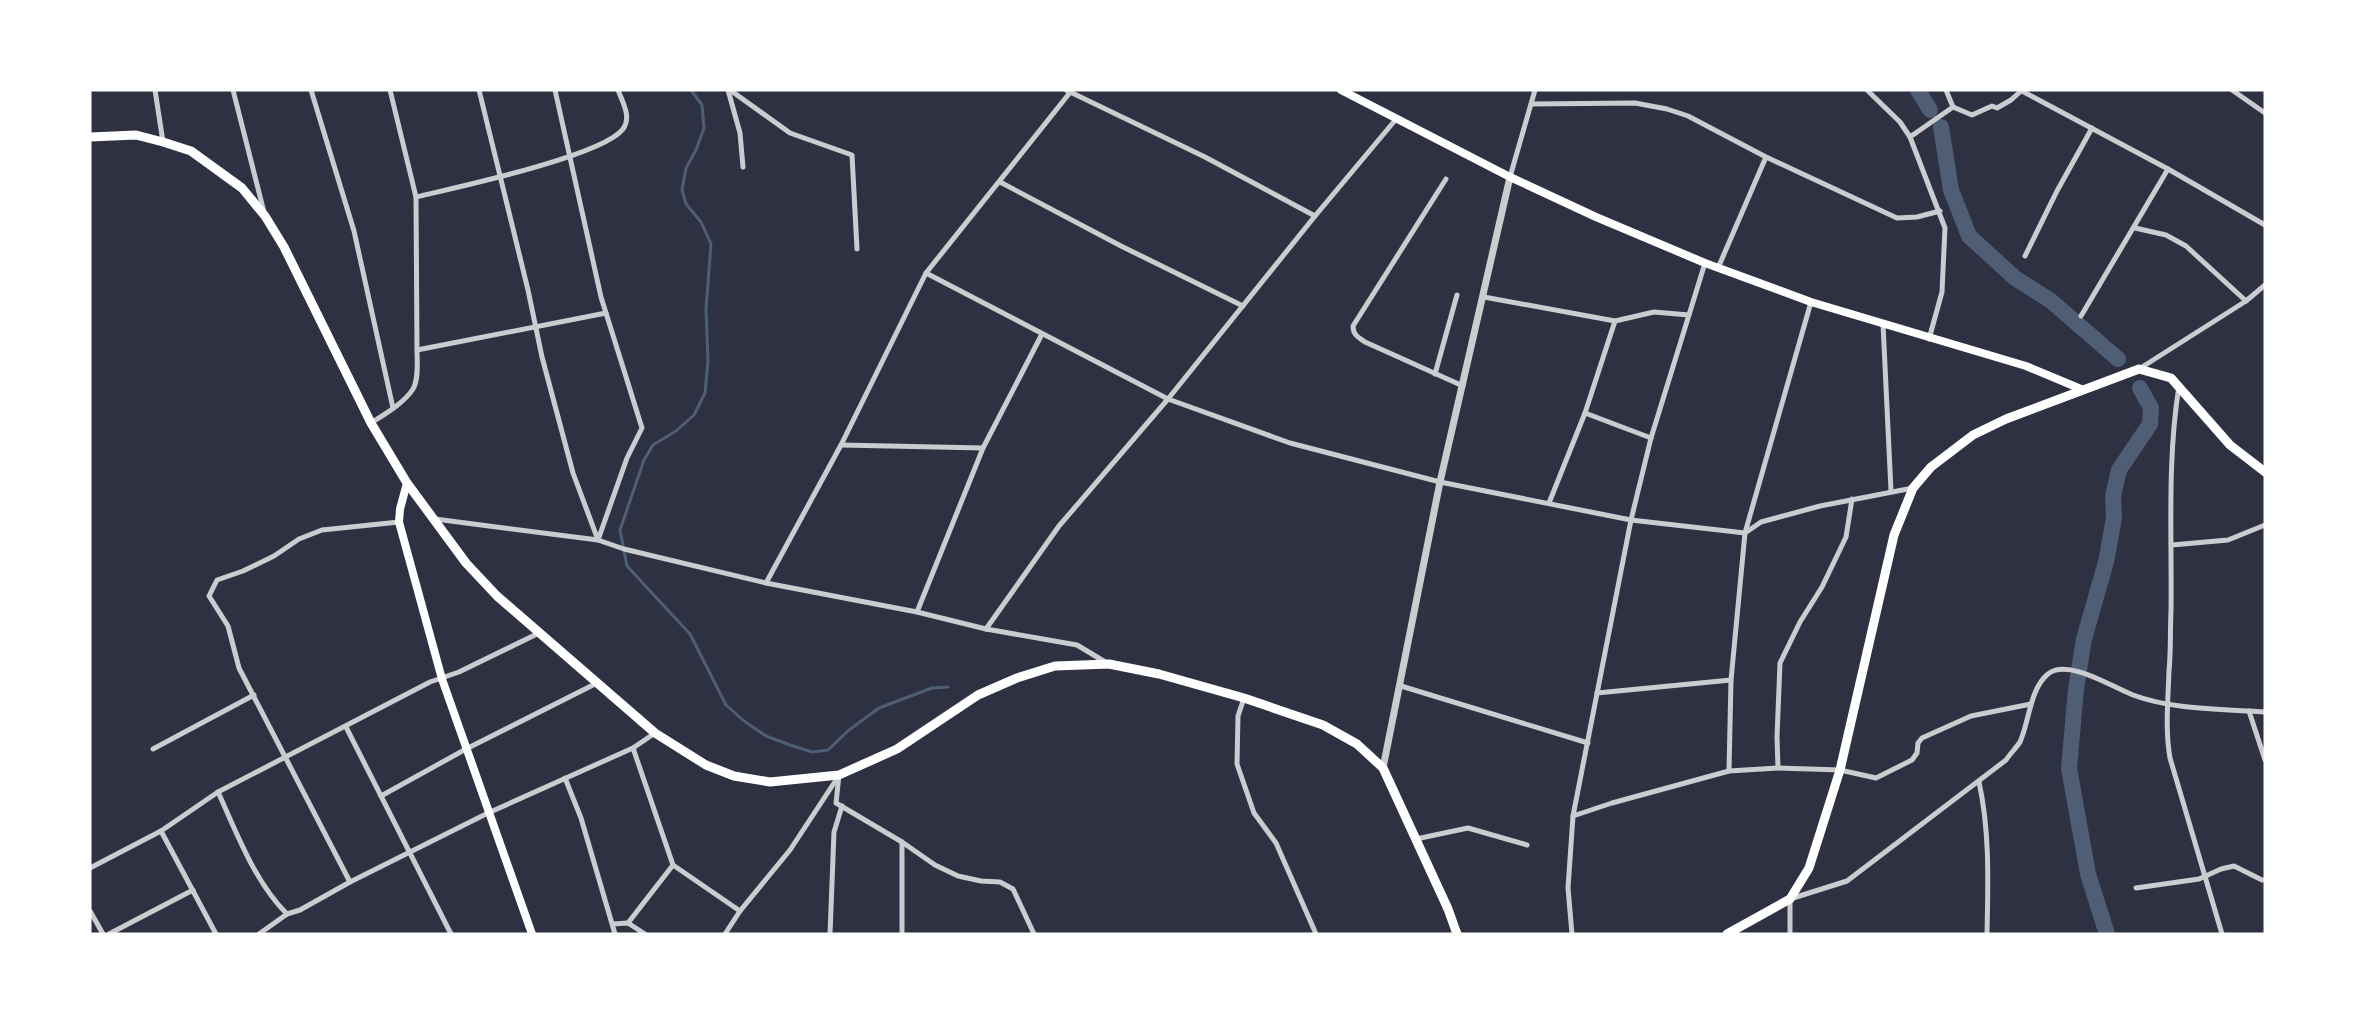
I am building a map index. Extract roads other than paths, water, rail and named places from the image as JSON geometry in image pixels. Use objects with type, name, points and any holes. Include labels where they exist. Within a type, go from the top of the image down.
[{"type":"highway","points":[[90,137],[136,135],[163,142],[191,152],[217,168],[242,188],[265,216],[294,267],[371,423],[407,483],[466,563],[497,596],[655,733],[706,765],[734,776],[770,782],[839,775],[897,749],[978,695],[1017,678],[1055,666],[1108,664],[1159,674],[1244,698],[1323,724],[1357,744],[1383,768],[1458,934]]},
{"type":"highway","points":[[1727,934],[1790,899],[1809,868],[1840,770],[1894,535],[1913,488],[1931,467],[1973,435],[2006,419],[2139,369],[2171,378],[2230,445],[2265,472]]},
{"type":"main road","points":[[1341,90],[1510,177],[1596,217],[1706,263],[1811,302],[2026,366],[2081,389]]},
{"type":"main road","points":[[407,483],[399,509],[399,522],[442,679],[532,934]]},
{"type":"street","points":[[155,90],[163,142]]},
{"type":"street","points":[[233,90],[265,216]]},
{"type":"street","points":[[311,90],[354,231],[393,408]]},
{"type":"street","points":[[371,423],[393,408],[413,388],[416,377],[416,197],[390,90]]},
{"type":"street","points":[[479,90],[573,472],[598,540]]},
{"type":"street","points":[[555,90],[606,313],[642,428],[623,468],[598,540]]},
{"type":"street","points":[[416,197],[501,177],[570,156],[606,142],[623,129],[627,120],[624,102],[618,90]]},
{"type":"street","points":[[729,90],[740,133],[743,167]]},
{"type":"street","points":[[729,90],[790,133],[852,155],[857,249]]},
{"type":"street","points":[[1383,768],[1440,482],[1510,177],[1535,90]]},
{"type":"street","points":[[1867,90],[1900,122],[1911,137],[1940,212],[1945,238],[1942,292],[1929,339]]},
{"type":"street","points":[[1946,90],[1953,107],[1972,115],[1992,106],[1997,108],[2011,100],[2020,90],[2168,169],[2265,225]]},
{"type":"street","points":[[2232,90],[2265,113]]},
{"type":"street","points":[[766,583],[842,446],[926,273],[1070,91],[1205,157],[1315,216]]},
{"type":"street","points":[[1531,104],[1635,103],[1666,109],[1688,116],[1766,157],[1897,218],[1940,212]]},
{"type":"street","points":[[1911,137],[1953,107]]},
{"type":"street","points":[[986,629],[1059,526],[1168,399],[1397,118]]},
{"type":"street","points":[[2025,256],[2056,191],[2092,128]]},
{"type":"street","points":[[1718,267],[1766,157]]},
{"type":"street","points":[[2081,316],[2168,169]]},
{"type":"street","points":[[1446,179],[1353,326],[1355,336],[1365,342],[1462,386]]},
{"type":"street","points":[[1000,182],[1121,246],[1243,306]]},
{"type":"street","points":[[2135,228],[2166,235],[2186,246],[2246,301]]},
{"type":"street","points":[[1572,934],[1568,888],[1573,816],[1630,520],[1651,438],[1706,263]]},
{"type":"street","points":[[926,273],[1168,399],[1290,443],[1440,482],[1630,520],[1745,533],[1761,522],[1852,499],[1913,488]]},
{"type":"street","points":[[2139,369],[2246,301],[2265,285]]},
{"type":"street","points":[[1436,374],[1457,295]]},
{"type":"street","points":[[1484,297],[1615,321],[1654,312],[1689,315]]},
{"type":"street","points":[[1729,771],[1731,680],[1745,533],[1811,302]]},
{"type":"street","points":[[417,350],[606,313]]},
{"type":"street","points":[[1549,503],[1585,413],[1615,321]]},
{"type":"street","points":[[1883,324],[1891,491]]},
{"type":"street","points":[[917,612],[983,448],[1042,334]]},
{"type":"street","points":[[2179,385],[2172,427],[2170,462],[2172,545],[2166,733],[2170,758],[2222,934]]},
{"type":"street","points":[[1585,413],[1651,438]]},
{"type":"street","points":[[842,446],[983,448]]},
{"type":"street","points":[[1778,768],[1780,663],[1800,622],[1822,587],[1846,537],[1852,499]]},
{"type":"street","points":[[431,518],[598,540],[624,549],[766,583],[917,612],[986,629],[1077,645],[1108,664]]},
{"type":"street","points":[[350,882],[238,668],[228,627],[209,596],[217,580],[243,571],[274,556],[299,539],[322,530],[399,522]]},
{"type":"street","points":[[2172,545],[2228,540],[2265,525]]},
{"type":"street","points":[[90,868],[161,831],[218,792],[430,682],[442,679],[540,632]]},
{"type":"street","points":[[1790,934],[1790,899],[1847,881],[2006,760],[2019,743],[2031,704],[2048,675],[2055,670],[2067,668],[2135,696],[2167,704],[2265,712]]},
{"type":"street","points":[[1597,693],[1731,680]]},
{"type":"street","points":[[381,796],[466,749],[597,683]]},
{"type":"street","points":[[1401,686],[1588,743]]},
{"type":"street","points":[[153,749],[254,695]]},
{"type":"street","points":[[1244,698],[1238,716],[1237,764],[1254,813],[1276,843],[1316,934]]},
{"type":"street","points":[[1573,816],[1729,771],[1778,768],[1840,770],[1876,778],[1912,760],[1922,738],[1971,716],[2031,704]]},
{"type":"street","points":[[2249,711],[2265,760]]},
{"type":"street","points":[[346,727],[451,934]]},
{"type":"street","points":[[259,934],[287,914],[300,910],[350,882],[489,813],[633,748],[655,733]]},
{"type":"street","points":[[633,748],[673,865],[740,911]]},
{"type":"street","points":[[839,775],[836,803],[902,842],[935,865],[958,876],[1000,882],[1013,889],[1034,934]]},
{"type":"street","points":[[725,934],[740,911],[790,850],[839,775]]},
{"type":"street","points":[[565,778],[581,818],[615,934]]},
{"type":"street","points":[[1978,782],[1985,808],[1988,838],[1987,934]]},
{"type":"street","points":[[218,792],[255,870],[273,900],[287,914]]},
{"type":"street","points":[[830,934],[834,832],[842,806]]},
{"type":"street","points":[[1416,839],[1468,828],[1527,845]]},
{"type":"street","points":[[161,831],[216,934]]},
{"type":"street","points":[[902,842],[902,934]]},
{"type":"street","points":[[628,923],[673,865]]},
{"type":"street","points":[[2136,888],[2199,879],[2205,874],[2234,866],[2265,880]]},
{"type":"street","points":[[109,934],[193,890]]},
{"type":"street","points":[[90,911],[103,934]]},
{"type":"street","points":[[613,924],[628,923],[645,934]]},
{"type":"waterway","points":[[691,90],[702,105],[704,128],[686,168],[682,190],[686,204],[701,222],[711,244],[706,309],[708,361],[705,393],[694,415],[676,431],[653,445],[644,460],[620,530],[627,566],[690,634],[726,705],[766,736],[812,752],[828,750],[849,730],[879,708],[932,688],[948,687]]},
{"type":"waterway","points":[[1918,90],[1930,110]]},
{"type":"waterway","points":[[1941,127],[1951,190],[1969,236],[2015,278],[2051,301],[2118,359]]},
{"type":"waterway","points":[[2107,934],[2088,874],[2069,768],[2076,689],[2084,639],[2106,562],[2114,518],[2113,496],[2119,470],[2150,424],[2151,408],[2140,388]]}]
